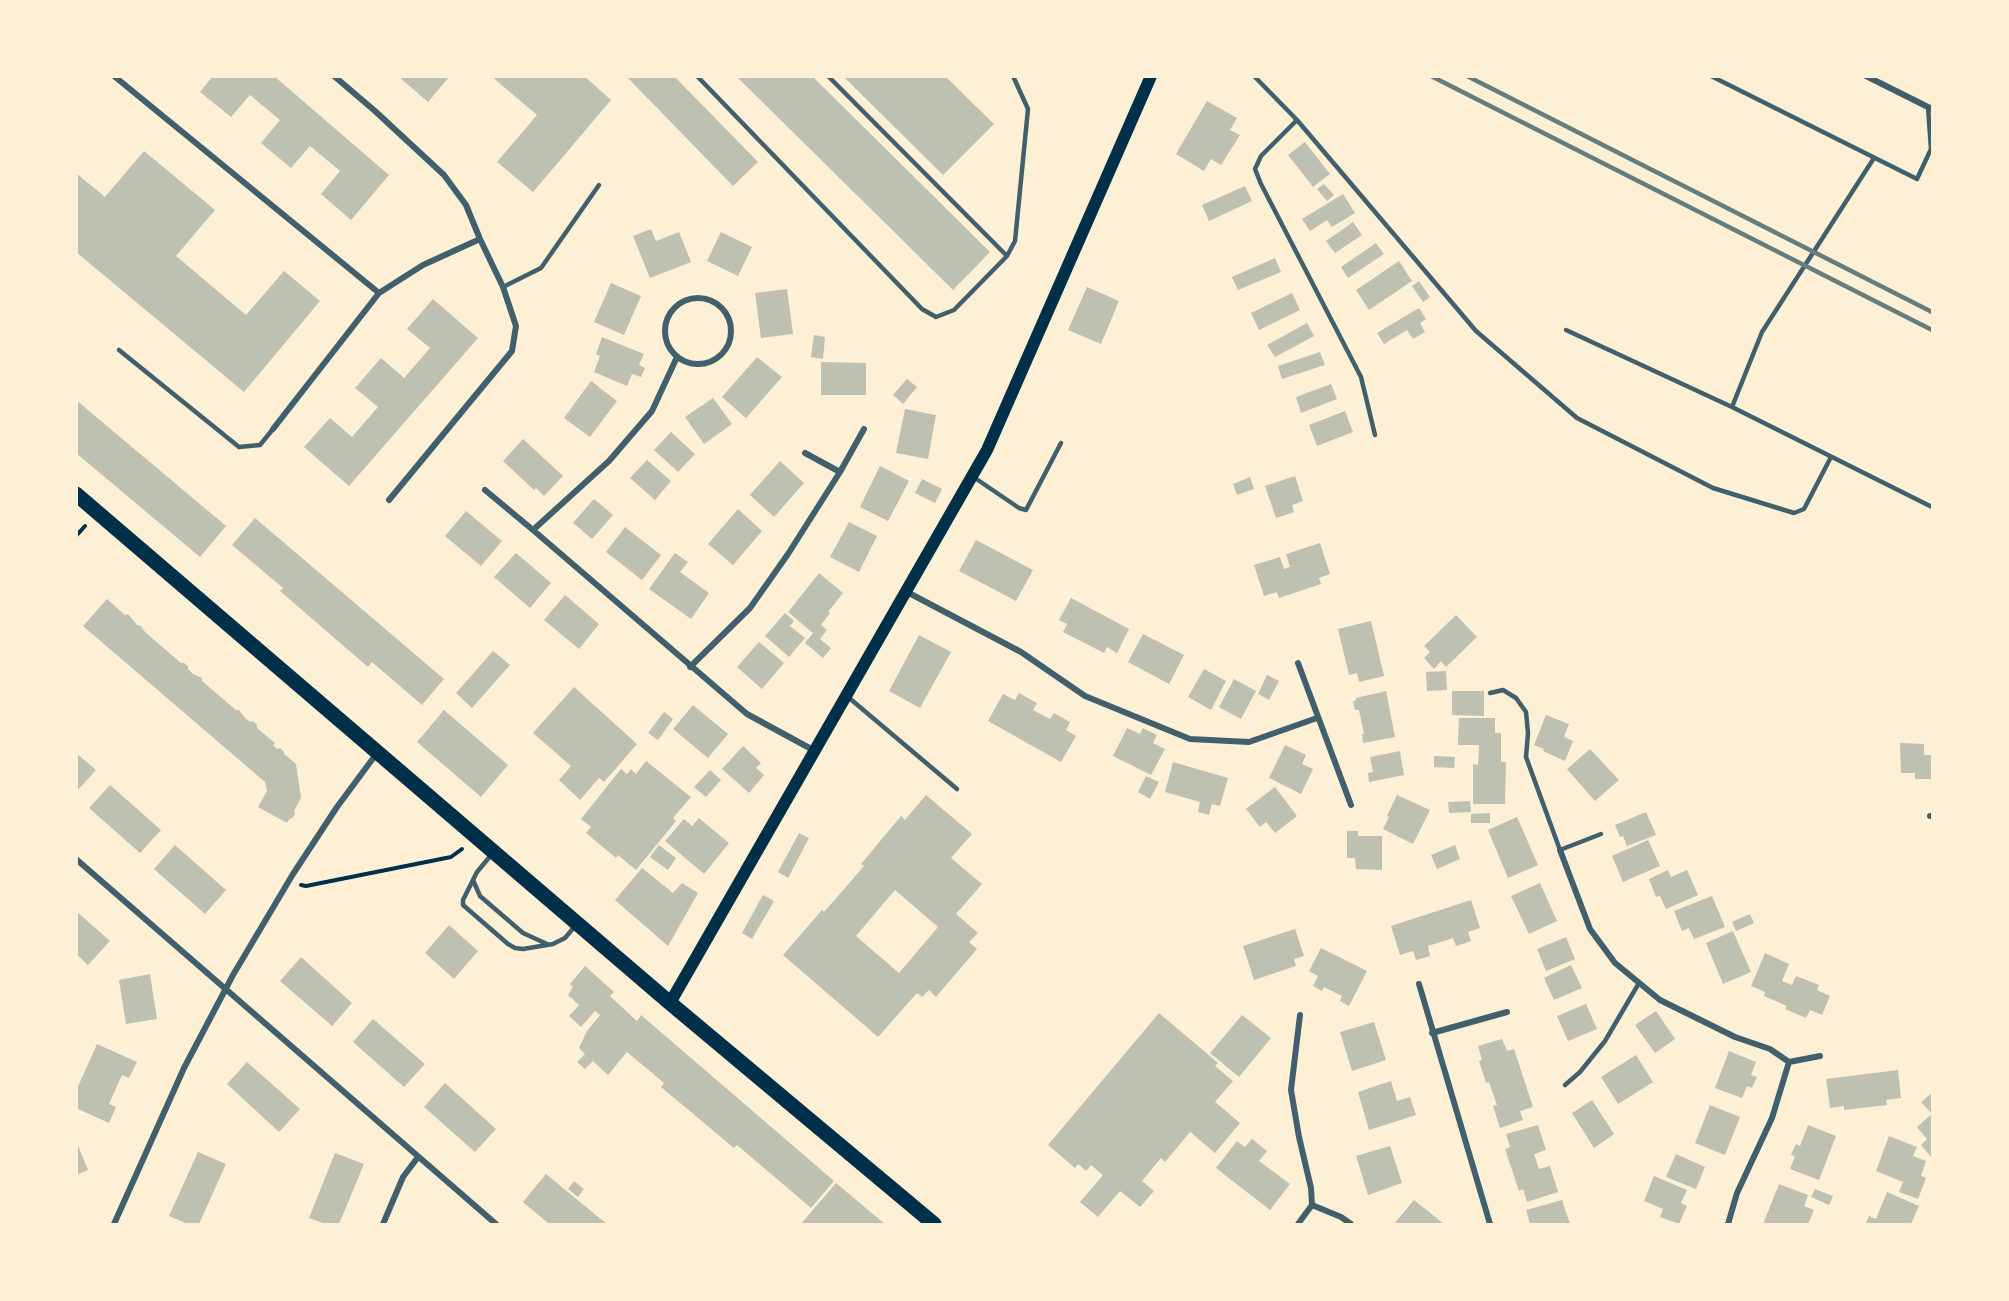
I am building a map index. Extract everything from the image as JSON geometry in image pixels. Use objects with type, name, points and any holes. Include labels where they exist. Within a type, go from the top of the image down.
[{"type":"main road","points":[[670,1003],[987,450],[1151,76]]},
{"type":"main road","points":[[76,494],[670,1003],[934,1224]]},
{"type":"street","points":[[114,76],[379,293]]},
{"type":"street","points":[[334,76],[444,175],[466,205],[503,287],[516,326],[512,351],[388,500]]},
{"type":"street","points":[[1866,76],[1930,108]]},
{"type":"street","points":[[273,429],[379,293],[423,265],[480,239]]},
{"type":"street","points":[[700,298],[711,300],[720,306],[731,326],[731,337],[720,357],[710,363],[699,365],[687,363],[677,357],[670,350],[664,329],[672,310],[680,303],[700,298]]},
{"type":"street","points":[[533,530],[609,461],[652,411],[677,357]]},
{"type":"street","points":[[690,667],[750,608],[788,554],[840,472],[864,429]]},
{"type":"street","points":[[805,453],[840,472]]},
{"type":"street","points":[[485,490],[747,714],[815,751]]},
{"type":"street","points":[[907,592],[1021,652],[1085,696],[1190,739],[1248,742],[1317,718]]},
{"type":"street","points":[[1298,663],[1351,805]]},
{"type":"street","points":[[114,1224],[184,1068],[226,989],[291,878],[349,789],[377,753]]},
{"type":"street","points":[[1560,850],[1590,929],[1615,963],[1660,1000],[1735,1037],[1770,1048],[1789,1062],[1820,1056]]},
{"type":"street","points":[[76,859],[496,1224]]},
{"type":"street","points":[[1419,984],[1490,1224]]},
{"type":"street","points":[[1432,1033],[1507,1012]]},
{"type":"street","points":[[1298,1224],[1312,1205],[1311,1188],[1291,1090],[1300,1015]]},
{"type":"street","points":[[1728,1224],[1737,1192],[1772,1118],[1789,1062]]},
{"type":"street","points":[[383,1224],[403,1177],[418,1157]]},
{"type":"street","points":[[1312,1205],[1341,1217],[1351,1224]]},
{"type":"lane","points":[[697,76],[922,309],[936,317],[954,310],[1007,256],[1015,241],[1028,109],[1013,76]]},
{"type":"lane","points":[[828,76],[1007,256]]},
{"type":"lane","points":[[1254,76],[1297,120],[1476,331],[1577,418],[1713,488],[1794,513],[1804,509],[1831,457]]},
{"type":"lane","points":[[1711,76],[1917,179],[1931,148],[1930,108]]},
{"type":"lane","points":[[1297,120],[1261,156],[1255,169],[1361,377],[1375,435]]},
{"type":"lane","points":[[1732,407],[1761,332],[1874,158]]},
{"type":"lane","points":[[503,287],[541,268],[598,185]]},
{"type":"lane","points":[[1566,330],[1732,407],[1932,507]]},
{"type":"lane","points":[[119,350],[239,447],[260,445],[273,429]]},
{"type":"lane","points":[[972,476],[1019,508],[1026,510],[1061,443]]},
{"type":"lane","points":[[1490,693],[1503,690],[1516,698],[1526,712],[1528,733],[1526,757],[1560,850],[1601,834]]},
{"type":"lane","points":[[846,695],[957,789]]},
{"type":"lane","points":[[494,852],[480,868],[463,900],[463,905],[508,944],[519,949],[550,945],[565,938],[577,923]]},
{"type":"lane","points":[[473,880],[480,896],[523,933],[550,945]]},
{"type":"lane","points":[[1565,1085],[1580,1072],[1605,1041],[1639,983]]},
{"type":"path","points":[[291,878],[300,885],[306,886],[451,858],[474,835]]},
{"type":"building","points":[[213,76],[274,76],[389,175],[351,220],[321,194],[340,171],[310,146],[291,168],[261,143],[280,120],[250,95],[231,117],[200,92]]},
{"type":"building","points":[[398,76],[450,76],[428,102]]},
{"type":"building","points":[[491,76],[584,76],[611,100],[533,192],[497,162],[537,115]]},
{"type":"building","points":[[626,76],[674,76],[758,162],[733,186]]},
{"type":"building","points":[[736,76],[812,76],[990,252],[953,290]]},
{"type":"building","points":[[843,76],[945,76],[994,124],[943,175]]},
{"type":"building","points":[[1207,101],[1237,118],[1230,130],[1240,135],[1221,165],[1211,159],[1204,171],[1176,154]]},
{"type":"building","points":[[1305,142],[1330,174],[1313,187],[1288,155]]},
{"type":"building","points":[[144,151],[215,210],[176,256],[246,315],[284,271],[320,301],[244,392],[76,252],[76,173],[105,197]]},
{"type":"building","points":[[1324,184],[1334,195],[1327,201],[1317,189]]},
{"type":"building","points":[[1245,186],[1252,201],[1209,221],[1202,205]]},
{"type":"building","points":[[1343,194],[1355,213],[1332,227],[1327,220],[1310,231],[1302,219]]},
{"type":"building","points":[[1353,222],[1362,235],[1335,253],[1326,241]]},
{"type":"building","points":[[651,229],[656,241],[679,232],[691,262],[650,278],[633,236]]},
{"type":"building","points":[[721,232],[752,247],[738,276],[707,261]]},
{"type":"building","points":[[1376,243],[1384,254],[1348,278],[1341,267]]},
{"type":"building","points":[[1275,258],[1281,272],[1238,290],[1232,277]]},
{"type":"building","points":[[1399,261],[1412,281],[1369,310],[1356,290]]},
{"type":"building","points":[[1419,281],[1430,297],[1423,302],[1412,286]]},
{"type":"building","points":[[611,283],[641,296],[624,335],[594,322]]},
{"type":"building","points":[[1087,287],[1119,301],[1101,344],[1068,330]]},
{"type":"building","points":[[787,289],[793,334],[761,338],[755,293]]},
{"type":"building","points":[[1292,293],[1300,310],[1259,330],[1251,313]]},
{"type":"building","points":[[433,299],[478,338],[349,486],[304,447],[330,418],[352,437],[378,407],[355,388],[381,358],[404,378],[430,348],[407,329]]},
{"type":"building","points":[[1419,308],[1426,319],[1420,323],[1425,332],[1413,339],[1407,330],[1384,344],[1377,333]]},
{"type":"building","points":[[1307,323],[1314,336],[1275,357],[1267,345]]},
{"type":"building","points":[[814,335],[825,337],[823,359],[811,357]]},
{"type":"building","points":[[602,337],[644,354],[639,365],[645,368],[641,377],[632,374],[627,386],[594,372],[600,356],[596,354]]},
{"type":"building","points":[[1320,352],[1325,365],[1282,379],[1278,366]]},
{"type":"building","points":[[757,357],[782,377],[746,418],[722,397]]},
{"type":"building","points":[[821,362],[866,363],[866,395],[821,395]]},
{"type":"building","points":[[907,379],[917,387],[903,404],[893,395]]},
{"type":"building","points":[[591,381],[617,401],[590,437],[564,418]]},
{"type":"building","points":[[1331,384],[1337,399],[1301,413],[1296,397]]},
{"type":"building","points":[[713,398],[732,424],[704,444],[685,417]]},
{"type":"building","points":[[76,400],[226,526],[200,557],[76,453]]},
{"type":"building","points":[[905,409],[936,415],[928,459],[896,453]]},
{"type":"building","points":[[1345,411],[1353,432],[1317,446],[1309,425]]},
{"type":"building","points":[[671,432],[695,454],[678,472],[654,450]]},
{"type":"building","points":[[523,439],[563,476],[544,496],[536,488],[534,490],[503,461]]},
{"type":"building","points":[[647,460],[671,481],[655,500],[630,478]]},
{"type":"building","points":[[780,461],[804,483],[774,517],[750,495]]},
{"type":"building","points":[[880,466],[909,481],[888,521],[860,507]]},
{"type":"building","points":[[1295,476],[1303,501],[1292,505],[1294,512],[1276,518],[1265,486]]},
{"type":"building","points":[[1250,477],[1254,489],[1237,495],[1233,484]]},
{"type":"building","points":[[922,479],[942,489],[935,503],[915,493]]},
{"type":"building","points":[[594,499],[613,515],[592,539],[573,523]]},
{"type":"building","points":[[738,509],[762,531],[733,565],[708,544]]},
{"type":"building","points":[[466,511],[502,541],[481,566],[445,536]]},
{"type":"building","points":[[255,518],[444,679],[422,705],[372,662],[368,667],[280,591],[283,588],[232,545]]},
{"type":"building","points":[[849,522],[877,536],[859,572],[830,557]]},
{"type":"building","points":[[625,527],[661,555],[642,580],[606,552]]},
{"type":"building","points":[[976,540],[1033,570],[1016,601],[959,571]]},
{"type":"building","points":[[1320,543],[1330,574],[1319,578],[1321,584],[1279,598],[1277,592],[1264,596],[1254,565],[1280,557],[1284,569],[1290,567],[1286,554]]},
{"type":"building","points":[[516,553],[551,583],[530,608],[494,577]]},
{"type":"building","points":[[675,553],[688,562],[680,572],[709,593],[691,619],[649,589]]},
{"type":"building","points":[[819,573],[843,593],[821,625],[827,630],[820,639],[831,648],[823,658],[805,643],[813,633],[788,612]]},
{"type":"building","points":[[565,595],[599,624],[579,649],[544,620]]},
{"type":"building","points":[[1071,598],[1129,629],[1117,653],[1107,647],[1104,653],[1063,632],[1067,624],[1059,620]]},
{"type":"building","points":[[107,599],[125,615],[128,614],[137,625],[141,626],[181,663],[188,666],[193,674],[202,678],[202,681],[236,710],[239,710],[245,718],[250,722],[253,721],[257,728],[275,743],[273,745],[277,749],[280,748],[296,764],[301,798],[294,811],[295,814],[287,823],[258,807],[267,791],[265,782],[83,626]]},
{"type":"building","points":[[785,613],[794,621],[790,626],[805,638],[789,657],[765,636]]},
{"type":"building","points":[[1456,615],[1477,637],[1446,667],[1441,661],[1434,669],[1424,658],[1430,652],[1424,646]]},
{"type":"building","points":[[1371,621],[1384,676],[1359,682],[1357,673],[1349,675],[1338,629]]},
{"type":"building","points":[[1143,634],[1184,655],[1169,684],[1128,662]]},
{"type":"building","points":[[919,635],[951,652],[920,708],[889,691]]},
{"type":"building","points":[[759,642],[784,663],[762,689],[737,667]]},
{"type":"building","points":[[493,651],[510,665],[472,708],[456,693]]},
{"type":"building","points":[[1204,669],[1226,681],[1211,710],[1188,697]]},
{"type":"building","points":[[1446,671],[1447,690],[1427,691],[1426,672]]},
{"type":"building","points":[[1267,675],[1279,681],[1269,700],[1258,694]]},
{"type":"building","points":[[1234,679],[1256,691],[1241,719],[1219,707]]},
{"type":"building","points":[[574,687],[637,744],[604,782],[599,778],[580,800],[559,780],[571,766],[533,733]]},
{"type":"building","points":[[1386,691],[1395,737],[1363,743],[1362,734],[1364,734],[1359,710],[1355,710],[1353,701],[1356,698]]},
{"type":"building","points":[[1452,691],[1484,691],[1484,716],[1452,715]]},
{"type":"building","points":[[1019,693],[1037,703],[1033,710],[1050,719],[1054,713],[1070,722],[1066,730],[1076,736],[1061,762],[988,721],[1003,694],[1015,700]]},
{"type":"building","points":[[693,705],[728,734],[708,758],[673,729]]},
{"type":"building","points":[[444,710],[508,765],[481,797],[417,742]]},
{"type":"building","points":[[664,712],[673,719],[658,740],[648,733]]},
{"type":"building","points":[[1546,715],[1569,724],[1564,737],[1573,741],[1565,761],[1534,745]]},
{"type":"building","points":[[1459,718],[1495,718],[1495,733],[1501,733],[1501,762],[1506,762],[1505,804],[1473,804],[1473,764],[1478,765],[1479,745],[1458,745]]},
{"type":"building","points":[[1127,728],[1140,734],[1143,728],[1157,735],[1153,743],[1165,749],[1151,775],[1113,756]]},
{"type":"building","points":[[1900,743],[1924,744],[1924,755],[1932,755],[1932,779],[1915,779],[1915,773],[1901,773]]},
{"type":"building","points":[[1285,745],[1306,755],[1302,764],[1313,769],[1301,794],[1269,778]]},
{"type":"building","points":[[743,746],[761,763],[756,768],[764,775],[749,793],[722,769]]},
{"type":"building","points":[[1590,749],[1619,780],[1595,801],[1567,769]]},
{"type":"building","points":[[1400,751],[1404,775],[1369,782],[1368,773],[1373,772],[1370,757]]},
{"type":"building","points":[[76,753],[96,770],[76,792]]},
{"type":"building","points":[[1434,756],[1455,757],[1454,768],[1434,767]]},
{"type":"building","points":[[646,761],[691,797],[673,818],[676,821],[636,870],[618,855],[616,858],[586,833],[591,827],[581,819],[621,769],[627,774],[631,769],[636,774]]},
{"type":"building","points":[[1173,762],[1228,778],[1220,806],[1212,804],[1209,815],[1198,812],[1200,802],[1165,792]]},
{"type":"building","points":[[710,770],[721,780],[706,797],[694,787]]},
{"type":"building","points":[[1146,776],[1159,782],[1150,799],[1138,792]]},
{"type":"building","points":[[110,785],[161,830],[140,853],[89,808]]},
{"type":"building","points":[[1275,787],[1297,816],[1275,833],[1266,822],[1260,827],[1246,809]]},
{"type":"building","points":[[926,795],[972,834],[951,858],[982,884],[956,914],[978,933],[969,942],[977,949],[936,997],[929,990],[922,997],[917,993],[878,1037],[783,955],[864,866],[861,864],[901,816],[905,820]],"holes":[[[895,890],[938,927],[899,973],[856,936]]]},
{"type":"building","points":[[1397,795],[1430,810],[1413,844],[1383,829]]},
{"type":"building","points":[[1470,801],[1471,812],[1449,813],[1448,802]]},
{"type":"building","points":[[1646,812],[1656,835],[1627,846],[1615,825]]},
{"type":"building","points":[[1490,813],[1490,823],[1471,823],[1471,814]]},
{"type":"building","points":[[1517,817],[1538,865],[1508,878],[1488,830]]},
{"type":"building","points":[[699,818],[729,843],[704,874],[665,841],[684,819],[692,826]]},
{"type":"building","points":[[1347,831],[1358,831],[1358,836],[1382,836],[1382,870],[1356,869],[1355,858],[1347,858]]},
{"type":"building","points":[[799,833],[809,838],[788,878],[778,872]]},
{"type":"building","points":[[1648,840],[1660,866],[1623,882],[1612,856]]},
{"type":"building","points":[[175,845],[226,890],[205,914],[154,869]]},
{"type":"building","points":[[659,845],[676,858],[668,870],[650,857]]},
{"type":"building","points":[[1455,845],[1460,859],[1437,869],[1431,855]]},
{"type":"building","points":[[642,868],[673,893],[682,883],[698,893],[668,946],[615,900]]},
{"type":"building","points":[[1668,870],[1671,877],[1687,870],[1698,895],[1666,909],[1660,896],[1656,897],[1649,879]]},
{"type":"building","points":[[1540,883],[1557,921],[1529,934],[1511,896]]},
{"type":"building","points":[[763,895],[774,901],[752,939],[742,933]]},
{"type":"building","points":[[1712,896],[1725,927],[1694,939],[1689,928],[1682,931],[1674,911]]},
{"type":"building","points":[[1471,900],[1480,928],[1468,932],[1471,941],[1456,946],[1453,938],[1428,946],[1430,956],[1416,960],[1413,951],[1400,955],[1391,926]]},
{"type":"building","points":[[76,911],[110,941],[88,965],[76,954]]},
{"type":"building","points":[[1750,914],[1754,923],[1736,931],[1732,922]]},
{"type":"building","points":[[449,925],[478,951],[454,979],[425,953]]},
{"type":"building","points":[[1295,929],[1304,956],[1294,959],[1296,966],[1254,980],[1243,946]]},
{"type":"building","points":[[1733,931],[1751,972],[1723,984],[1706,943]]},
{"type":"building","points":[[1566,937],[1575,959],[1546,971],[1537,949]]},
{"type":"building","points":[[1321,948],[1367,971],[1349,1006],[1340,1001],[1342,996],[1324,987],[1322,991],[1313,986],[1318,976],[1309,971]]},
{"type":"building","points":[[1765,953],[1789,964],[1782,981],[1792,985],[1796,976],[1819,985],[1817,990],[1830,996],[1822,1015],[1810,1010],[1806,1018],[1785,1009],[1787,1006],[1764,996],[1765,992],[1751,986]]},
{"type":"building","points":[[301,957],[352,1003],[332,1026],[280,981]]},
{"type":"building","points":[[1571,965],[1582,988],[1554,1000],[1544,978]]},
{"type":"building","points":[[585,966],[614,992],[610,996],[637,1021],[641,1015],[834,1181],[811,1208],[737,1145],[734,1148],[661,1087],[664,1083],[627,1052],[608,1075],[593,1061],[585,1069],[577,1062],[585,1054],[579,1048],[587,1031],[600,1015],[595,1011],[581,1027],[569,1016],[579,1005],[568,995],[573,987],[570,984]]},
{"type":"building","points":[[150,974],[157,1019],[126,1024],[119,980]]},
{"type":"building","points":[[1586,1004],[1597,1029],[1568,1041],[1557,1016]]},
{"type":"building","points":[[1656,1011],[1675,1039],[1655,1053],[1635,1025]]},
{"type":"building","points":[[1159,1013],[1218,1063],[1215,1066],[1233,1081],[1215,1102],[1240,1123],[1215,1153],[1190,1132],[1165,1162],[1161,1158],[1142,1181],[1154,1191],[1140,1207],[1120,1191],[1098,1217],[1080,1202],[1103,1175],[1091,1165],[1086,1171],[1078,1164],[1075,1168],[1048,1145]]},
{"type":"building","points":[[1242,1015],[1271,1038],[1239,1077],[1210,1053]]},
{"type":"building","points":[[373,1019],[425,1064],[404,1087],[353,1042]]},
{"type":"building","points":[[1374,1022],[1386,1060],[1352,1071],[1340,1032]]},
{"type":"building","points":[[1502,1039],[1507,1051],[1514,1049],[1533,1107],[1520,1111],[1523,1120],[1500,1128],[1493,1106],[1497,1105],[1489,1082],[1486,1083],[1479,1061],[1482,1060],[1478,1046]]},
{"type":"building","points":[[97,1044],[137,1062],[129,1078],[122,1075],[109,1104],[116,1107],[109,1123],[76,1108],[76,1091]]},
{"type":"building","points":[[1729,1051],[1756,1062],[1751,1075],[1757,1077],[1752,1088],[1747,1086],[1742,1098],[1715,1088]]},
{"type":"building","points":[[1636,1055],[1653,1082],[1618,1104],[1601,1077]]},
{"type":"building","points":[[247,1062],[300,1109],[279,1132],[227,1084]]},
{"type":"building","points":[[1898,1070],[1901,1098],[1886,1100],[1887,1105],[1844,1110],[1844,1106],[1830,1108],[1826,1079]]},
{"type":"building","points":[[1391,1081],[1397,1101],[1410,1097],[1416,1115],[1369,1130],[1358,1092]]},
{"type":"building","points":[[445,1083],[496,1129],[475,1152],[424,1107]]},
{"type":"building","points":[[1932,1093],[1932,1114],[1921,1102]]},
{"type":"building","points":[[1592,1100],[1614,1134],[1594,1148],[1572,1113]]},
{"type":"building","points":[[1710,1105],[1740,1117],[1725,1155],[1695,1143]]},
{"type":"building","points":[[1932,1114],[1932,1158],[1921,1145],[1927,1139],[1917,1127]]},
{"type":"building","points":[[1538,1125],[1546,1150],[1534,1154],[1539,1169],[1550,1166],[1558,1192],[1527,1202],[1523,1189],[1519,1191],[1505,1149],[1510,1147],[1506,1134]]},
{"type":"building","points":[[1808,1125],[1836,1136],[1819,1180],[1790,1169],[1795,1156],[1791,1155],[1796,1144],[1800,1146]]},
{"type":"building","points":[[1889,1136],[1917,1147],[1913,1156],[1926,1161],[1921,1176],[1926,1178],[1918,1199],[1899,1192],[1903,1182],[1876,1171]]},
{"type":"building","points":[[1252,1139],[1267,1151],[1259,1161],[1290,1184],[1270,1210],[1216,1168],[1237,1141],[1245,1147]]},
{"type":"building","points":[[76,1141],[88,1170],[76,1175]]},
{"type":"building","points":[[1390,1146],[1402,1183],[1368,1195],[1356,1156]]},
{"type":"building","points":[[198,1152],[226,1164],[199,1224],[188,1224],[169,1216]]},
{"type":"building","points":[[335,1153],[364,1164],[339,1224],[325,1224],[309,1218]]},
{"type":"building","points":[[1676,1154],[1705,1167],[1696,1189],[1666,1177]]},
{"type":"building","points":[[546,1174],[607,1224],[548,1223],[523,1202]]},
{"type":"building","points":[[1654,1176],[1687,1190],[1681,1203],[1687,1206],[1679,1224],[1660,1217],[1663,1209],[1644,1201]]},
{"type":"building","points":[[574,1181],[584,1189],[578,1197],[568,1189]]},
{"type":"building","points":[[836,1183],[874,1215],[885,1224],[801,1224]]},
{"type":"building","points":[[1779,1184],[1808,1195],[1804,1206],[1814,1210],[1808,1224],[1763,1224]]},
{"type":"building","points":[[1815,1189],[1833,1196],[1829,1205],[1811,1197]]},
{"type":"building","points":[[1887,1192],[1919,1206],[1911,1224],[1866,1223],[1869,1216],[1876,1219]]},
{"type":"building","points":[[1414,1200],[1444,1224],[1394,1224]]},
{"type":"building","points":[[1562,1200],[1570,1224],[1530,1224],[1526,1210]]},
{"type":"railway","points":[[1431,76],[1932,330]]},
{"type":"railway","points":[[1467,76],[1932,312]]}]
